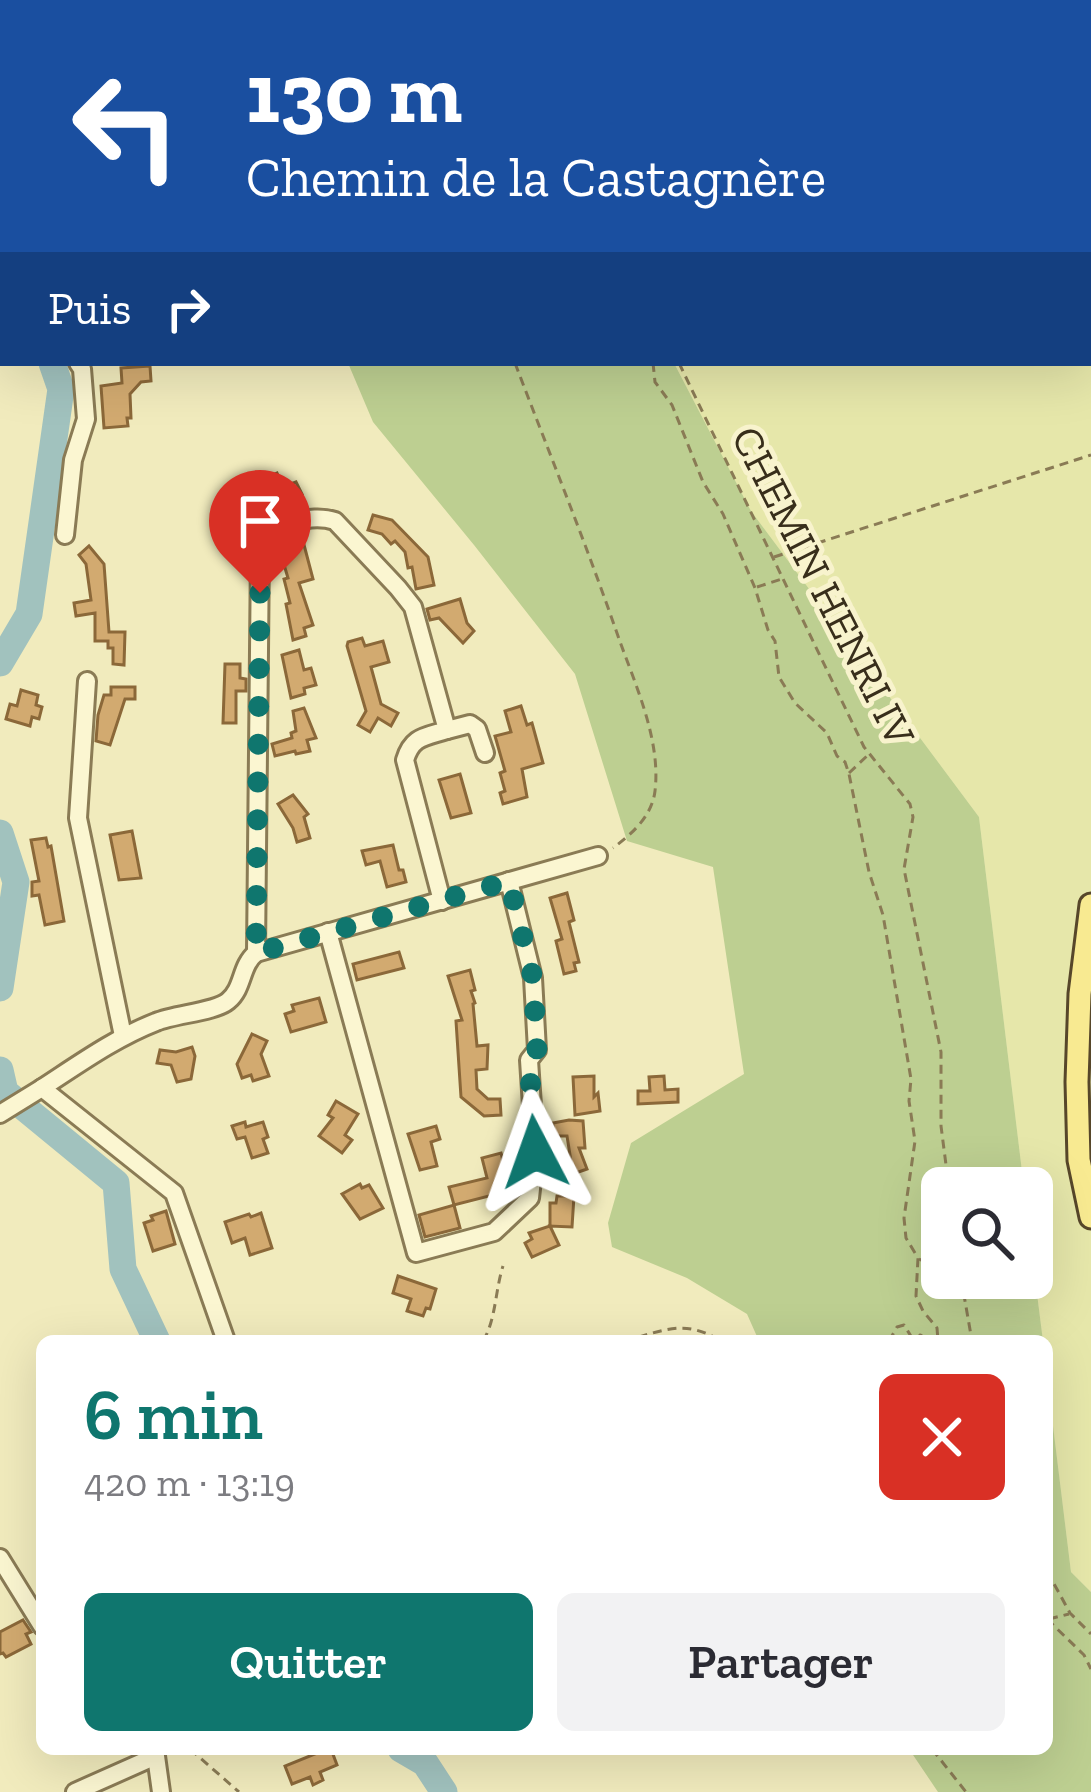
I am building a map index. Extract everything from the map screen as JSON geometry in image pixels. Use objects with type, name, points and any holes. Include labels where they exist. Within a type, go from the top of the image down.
[{"type":"main road","points":[[1091,904],[1080,994],[1077,1082],[1079,1160],[1091,1216]]},
{"type":"main road","points":[[1077,1082],[1091,1164]]},
{"type":"street","points":[[65,535],[73,460],[86,419],[80,366]]},
{"type":"street","points":[[256,953],[260,550],[265,537],[321,516],[335,520],[412,607],[447,730]]},
{"type":"street","points":[[87,681],[78,818],[124,1036]]},
{"type":"street","points":[[442,902],[405,760],[409,746],[470,724],[477,729],[485,752]]},
{"type":"street","points":[[0,1114],[124,1036],[160,1020],[226,1003],[256,953],[598,856]]},
{"type":"street","points":[[328,932],[416,1253],[494,1232],[530,1198],[535,1152],[529,1060],[537,1051],[533,978],[509,881]]},
{"type":"street","points":[[39,1090],[174,1192],[224,1335]]},
{"type":"street","points":[[0,1558],[36,1616]]},
{"type":"street","points":[[75,1792],[147,1755]]},
{"type":"street","points":[[154,1755],[161,1792]]},
{"type":"path","points":[[516,366],[598,578],[656,758],[655,795],[646,817],[598,856]]},
{"type":"path","points":[[653,366],[656,382],[672,405],[755,588],[775,641],[779,677],[795,703],[827,733],[849,774],[883,915],[911,1079],[914,1141],[904,1218],[906,1238],[921,1260]]},
{"type":"path","name":"CHEMIN HENRI IV","points":[[681,366],[870,754],[910,804],[914,817],[904,869],[941,1052],[941,1126],[947,1167]]},
{"type":"path","points":[[772,557],[1091,454]]},
{"type":"path","points":[[755,588],[782,578]]},
{"type":"path","points":[[849,774],[870,754]]},
{"type":"path","points":[[918,1258],[916,1296],[938,1335]]},
{"type":"path","points":[[487,1335],[503,1266]]},
{"type":"path","points":[[965,1299],[971,1335]]},
{"type":"path","points":[[649,1335],[682,1327],[711,1335]]},
{"type":"path","points":[[1053,1582],[1070,1613],[1091,1634]]},
{"type":"path","points":[[1053,1617],[1070,1613]]},
{"type":"path","points":[[1053,1625],[1084,1654],[1091,1670]]},
{"type":"path","points":[[1084,1654],[1091,1651]]},
{"type":"path","points":[[197,1755],[238,1792]]},
{"type":"path","points":[[937,1755],[966,1792]]},
{"type":"green space","points":[[349,366],[676,366],[751,511],[979,817],[1021,1167],[921,1167],[921,1299],[1038,1299],[1042,1335],[756,1335],[747,1314],[687,1278],[612,1247],[608,1223],[631,1143],[744,1074],[713,867],[627,841],[575,674],[373,422]]},
{"type":"green space","points":[[676,366],[1091,366],[1091,1592],[1071,1572],[1053,1426],[1053,1335],[1042,1335],[1038,1299],[1053,1299],[1053,1167],[1021,1167],[979,817],[751,511]]},
{"type":"green space","points":[[1053,1426],[1071,1572],[1091,1592],[1091,1792],[938,1792],[913,1755],[1053,1755]]},
{"type":"building","points":[[150,366],[151,381],[141,382],[130,394],[128,426],[104,428],[101,386],[122,383],[121,368]]},
{"type":"building","points":[[277,473],[283,487],[296,482],[302,494],[261,516],[258,508],[239,503],[242,491],[269,498],[262,480]]},
{"type":"building","points":[[373,515],[392,520],[428,557],[434,585],[416,589],[405,552],[395,541],[391,544],[382,534],[368,530]]},
{"type":"building","points":[[303,541],[313,579],[299,583],[313,625],[304,628],[306,636],[293,640],[286,604],[290,603],[284,579],[288,578],[279,548]]},
{"type":"building","points":[[89,546],[104,564],[109,632],[125,632],[124,665],[113,664],[108,641],[95,641],[95,613],[76,616],[74,603],[91,600],[86,564],[79,555]]},
{"type":"building","points":[[460,599],[474,631],[463,643],[439,618],[430,620],[427,609]]},
{"type":"building","points":[[362,638],[365,646],[383,641],[389,662],[371,667],[381,704],[398,713],[391,726],[378,718],[370,732],[358,725],[366,711],[347,646]]},
{"type":"building","points":[[299,650],[304,670],[311,668],[316,685],[291,698],[282,655]]},
{"type":"building","points":[[225,664],[240,664],[240,678],[246,679],[246,691],[236,691],[236,723],[223,723]]},
{"type":"building","points":[[111,687],[135,687],[135,699],[125,699],[110,745],[96,741],[98,715]]},
{"type":"building","points":[[21,690],[38,695],[36,705],[42,707],[39,719],[32,717],[30,726],[6,719],[10,704],[17,706]]},
{"type":"building","points":[[521,706],[527,725],[532,723],[543,763],[522,769],[527,797],[503,804],[500,773],[505,771],[495,736],[511,732],[505,711]]},
{"type":"building","points":[[304,708],[316,738],[307,740],[310,751],[275,756],[272,744],[292,738],[296,731],[293,711]]},
{"type":"building","points":[[460,774],[471,813],[451,818],[439,780]]},
{"type":"building","points":[[293,795],[308,814],[304,817],[310,838],[297,842],[278,804]]},
{"type":"building","points":[[132,831],[141,878],[119,880],[110,835]]},
{"type":"building","points":[[46,838],[64,921],[45,925],[39,895],[32,896],[32,882],[39,881],[31,840]]},
{"type":"building","points":[[393,845],[406,882],[387,887],[380,861],[366,865],[362,851]]},
{"type":"building","points":[[567,893],[579,962],[574,963],[576,971],[564,974],[556,941],[562,939],[550,898]]},
{"type":"building","points":[[399,952],[404,968],[357,980],[353,964]]},
{"type":"building","points":[[470,970],[477,1046],[488,1045],[487,1069],[476,1070],[477,1089],[488,1099],[500,1099],[501,1115],[484,1116],[461,1097],[456,1021],[462,1020],[448,976]]},
{"type":"building","points":[[319,998],[326,1022],[291,1032],[285,1014],[294,1011],[292,1005]]},
{"type":"building","points":[[252,1034],[267,1041],[261,1054],[269,1076],[253,1081],[251,1075],[242,1078],[237,1064]]},
{"type":"building","points":[[192,1047],[191,1079],[177,1082],[171,1065],[157,1063],[160,1050]]},
{"type":"building","points":[[594,1076],[600,1111],[575,1115],[573,1077]]},
{"type":"building","points":[[664,1076],[665,1090],[678,1089],[678,1102],[638,1104],[638,1091],[650,1091],[649,1077]]},
{"type":"building","points":[[336,1101],[358,1114],[345,1135],[352,1140],[342,1153],[319,1136],[333,1118],[328,1115]]},
{"type":"building","points":[[583,1121],[585,1148],[579,1148],[587,1169],[573,1174],[567,1136],[554,1136],[553,1123]]},
{"type":"building","points":[[245,1122],[246,1127],[263,1122],[268,1153],[252,1158],[245,1137],[237,1139],[232,1126]]},
{"type":"building","points":[[436,1126],[440,1139],[431,1142],[437,1166],[420,1170],[408,1134]]},
{"type":"building","points":[[501,1153],[508,1179],[495,1184],[497,1194],[454,1205],[449,1187],[487,1178],[482,1158]]},
{"type":"building","points":[[360,1184],[362,1188],[369,1185],[383,1208],[360,1219],[342,1194]]},
{"type":"building","points":[[557,1196],[574,1196],[572,1227],[550,1226],[550,1203],[556,1203]]},
{"type":"building","points":[[454,1205],[460,1228],[425,1237],[419,1215]]},
{"type":"building","points":[[166,1211],[175,1244],[153,1251],[144,1223]]},
{"type":"building","points":[[261,1213],[272,1248],[250,1255],[245,1238],[232,1243],[225,1222]]},
{"type":"building","points":[[550,1226],[559,1245],[532,1257],[525,1243],[532,1239],[529,1233]]},
{"type":"building","points":[[398,1276],[436,1289],[423,1316],[407,1311],[411,1299],[393,1293]]},
{"type":"building","points":[[23,1620],[31,1632],[26,1634],[31,1644],[6,1657],[0,1654],[0,1632]]},
{"type":"building","points":[[312,1755],[333,1755],[337,1765],[320,1772],[323,1780],[313,1785],[310,1777],[292,1784],[285,1766]]},
{"type":"waterway","points":[[0,663],[29,614],[61,389],[53,366]]},
{"type":"waterway","points":[[0,833],[16,882],[0,988]]},
{"type":"waterway","points":[[0,1070],[5,1092],[116,1183],[123,1269],[154,1335]]},
{"type":"waterway","points":[[411,1755],[425,1763],[444,1792]]},
{"type":"route","points":[[260,593],[256,953],[509,881],[533,978],[537,1051],[529,1060],[535,1152]]}]
